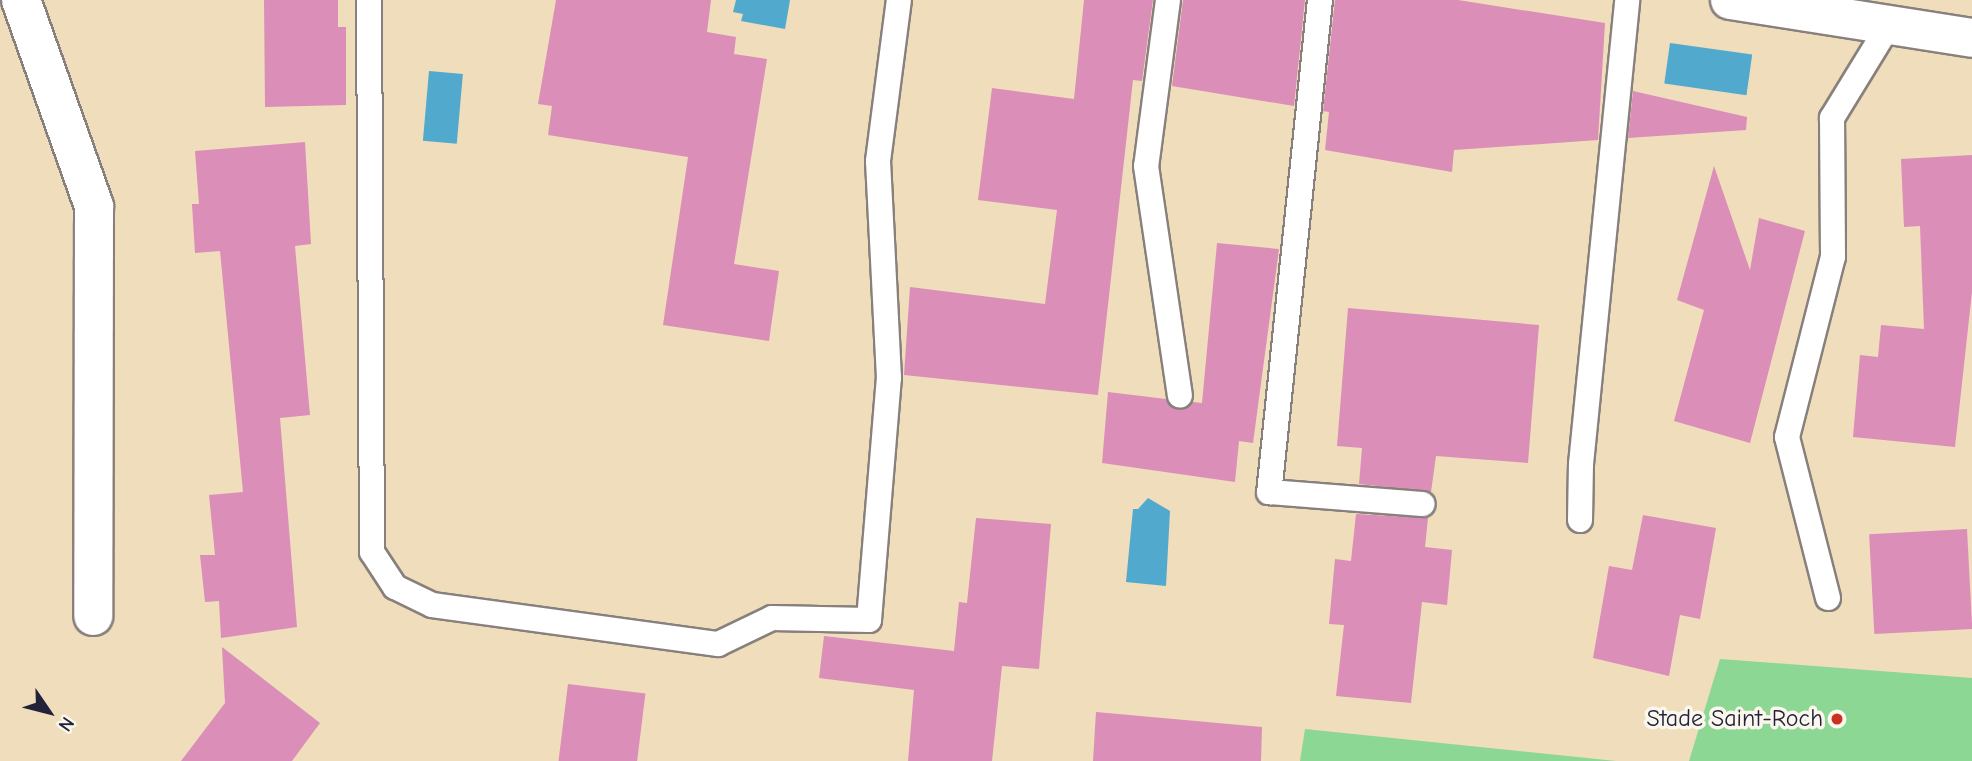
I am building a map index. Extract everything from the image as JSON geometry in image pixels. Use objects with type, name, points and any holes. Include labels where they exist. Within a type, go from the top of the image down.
[{"type":"street","points":[[21,0],[94,205],[93,616]]},
{"type":"street","points":[[1730,0],[1972,38]]},
{"type":"lane","points":[[369,0],[372,552],[395,587],[432,605],[718,644],[772,618],[869,620],[889,378],[878,161],[899,0]]},
{"type":"lane","points":[[1168,0],[1146,166],[1180,394]]},
{"type":"lane","points":[[1320,0],[1269,492],[1423,504]]},
{"type":"lane","points":[[1580,520],[1583,450],[1626,0]]},
{"type":"lane","points":[[1828,598],[1787,437],[1832,257],[1832,118],[1889,25]]},
{"type":"green space","name":"Stade Saint-Roch","points":[[1720,659],[1972,678],[1972,761],[1689,761]]},
{"type":"green space","name":"Stade Saint-Roch","points":[[1305,729],[1616,761],[1300,761]]},
{"type":"water","points":[[736,0],[790,0],[785,29],[741,21],[743,14],[733,12]]},
{"type":"water","points":[[1670,43],[1752,55],[1746,95],[1664,84]]},
{"type":"water","points":[[429,71],[463,74],[457,144],[423,141]]},
{"type":"water","points":[[1148,498],[1170,511],[1166,586],[1126,582],[1133,509],[1138,509]]},
{"type":"building","points":[[264,0],[338,0],[338,27],[346,27],[346,105],[265,107]]},
{"type":"building","points":[[556,0],[711,0],[707,32],[736,37],[734,54],[767,59],[734,264],[779,271],[769,341],[663,325],[688,157],[548,135],[552,106],[538,104]]},
{"type":"building","points":[[1084,0],[1153,0],[1142,81],[1133,80],[1098,395],[904,375],[910,287],[1045,304],[1057,210],[978,200],[992,88],[1074,99]]},
{"type":"building","points":[[1183,0],[1305,0],[1294,106],[1172,86]]},
{"type":"building","points":[[1335,0],[1458,0],[1605,23],[1598,140],[1454,150],[1452,172],[1325,150],[1329,112],[1323,111]]},
{"type":"building","points":[[1633,91],[1747,117],[1746,130],[1628,138]]},
{"type":"building","points":[[305,142],[311,244],[295,246],[310,415],[280,418],[297,627],[221,638],[219,601],[205,602],[200,555],[215,555],[209,495],[243,492],[220,251],[195,253],[192,204],[199,204],[195,151]]},
{"type":"building","points":[[1972,155],[1972,292],[1955,447],[1853,437],[1860,355],[1878,357],[1881,325],[1924,329],[1920,226],[1904,227],[1901,159]]},
{"type":"building","points":[[1714,166],[1750,270],[1759,218],[1805,231],[1750,443],[1674,421],[1704,310],[1677,300]]},
{"type":"building","points":[[1217,243],[1279,249],[1253,443],[1239,441],[1235,482],[1102,463],[1108,392],[1166,399],[1181,410],[1193,402],[1202,403]]},
{"type":"building","points":[[1348,308],[1539,325],[1528,463],[1436,456],[1431,492],[1359,484],[1362,448],[1337,446]]},
{"type":"building","points":[[1356,514],[1428,518],[1425,547],[1452,550],[1447,605],[1422,602],[1411,703],[1336,696],[1344,625],[1329,624],[1335,559],[1351,561]]},
{"type":"building","points":[[1643,515],[1716,528],[1700,619],[1680,615],[1669,676],[1593,658],[1609,566],[1632,570]]},
{"type":"building","points":[[976,518],[1051,524],[1039,669],[1002,666],[992,761],[908,761],[914,690],[819,678],[824,636],[954,651],[959,602],[967,603]]},
{"type":"building","points":[[1967,529],[1972,629],[1874,634],[1869,534]]},
{"type":"building","points":[[222,647],[320,723],[292,761],[181,761],[225,703]]},
{"type":"building","points":[[568,684],[645,694],[637,761],[559,761]]},
{"type":"building","points":[[1096,712],[1262,727],[1261,761],[1093,761]]},
{"type":"place","name":"Stade Saint-Roch","points":[[1837,719]]}]
